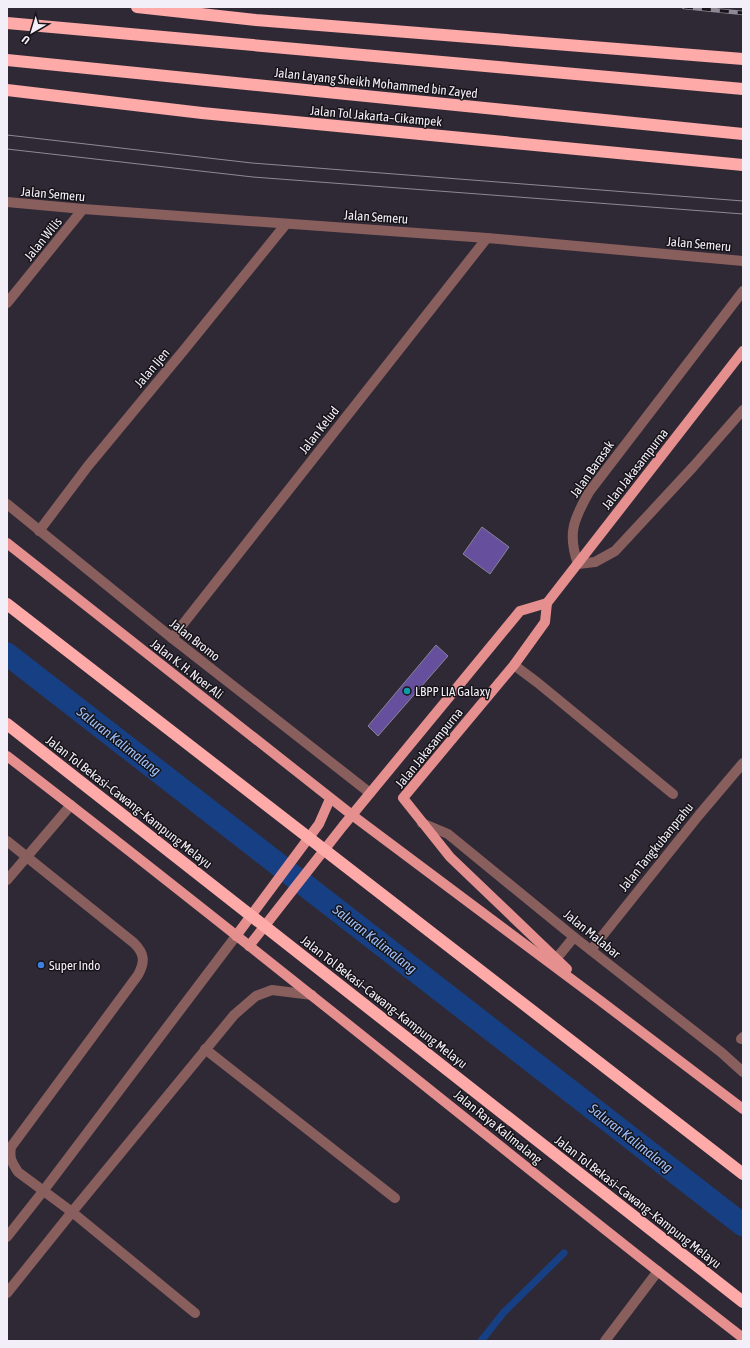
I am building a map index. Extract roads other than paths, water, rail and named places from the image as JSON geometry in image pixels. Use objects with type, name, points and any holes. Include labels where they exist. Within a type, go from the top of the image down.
[{"type":"highway","points":[[137,7],[256,20],[743,59]]},
{"type":"highway","name":"Jalan Layang Sheikh Mohammed bin Zayed","points":[[7,23],[743,89]]},
{"type":"highway","name":"Jalan Layang Sheikh Mohammed bin Zayed","points":[[7,60],[743,134]]},
{"type":"highway","name":"Jalan Tol Jakarta–Cikampek","points":[[7,90],[202,113],[743,165]]},
{"type":"highway","points":[[7,604],[743,1174]]},
{"type":"highway","name":"Jalan Tol Bekasi–Cawang–Kampung Melayu","points":[[7,724],[743,1302]]},
{"type":"main road","name":"Jalan Jakasampurna","points":[[598,999],[450,857],[403,798],[514,665],[545,622],[547,603],[743,351]]},
{"type":"main road","name":"Jalan K. H. Noer Ali","points":[[7,544],[352,815]]},
{"type":"main road","name":"Jalan Jakasampurna","points":[[249,946],[320,854],[520,611],[547,603]]},
{"type":"main road","points":[[7,756],[236,936],[319,824],[330,798]]},
{"type":"main road","points":[[352,815],[743,1109]]},
{"type":"main road","name":"Jalan Raya Kalimalang","points":[[236,936],[743,1338]]},
{"type":"street","name":"Jalan Semeru","points":[[7,202],[83,209],[486,238],[743,261]]},
{"type":"street","name":"Jalan Wilis","points":[[7,303],[83,209]]},
{"type":"street","name":"Jalan Ijen","points":[[39,530],[88,466],[286,224]]},
{"type":"street","name":"Jalan Kelud","points":[[172,638],[486,238]]},
{"type":"street","name":"Jalan Barasak","points":[[578,564],[573,551],[572,537],[574,523],[589,492],[743,291]]},
{"type":"street","points":[[578,564],[595,562],[615,551],[693,467],[743,410]]},
{"type":"street","name":"Jalan Bromo","points":[[7,504],[172,638],[370,793]]},
{"type":"street","points":[[514,665],[673,794]]},
{"type":"street","name":"Jalan Tangkubanprahu","points":[[591,950],[694,821],[743,763]]},
{"type":"street","points":[[7,880],[71,805]]},
{"type":"street","name":"Jalan Malabar","points":[[422,823],[448,834],[574,937],[722,1053],[743,1072]]},
{"type":"street","points":[[7,841],[134,943],[140,950],[143,958],[142,967],[138,975],[11,1147],[10,1156],[18,1172],[72,1212],[195,1313]]},
{"type":"street","points":[[7,1237],[236,936]]},
{"type":"street","points":[[556,959],[574,937]]},
{"type":"street","points":[[7,1293],[234,1015],[256,996],[272,990],[312,995]]},
{"type":"street","points":[[206,1049],[395,1198]]},
{"type":"street","points":[[605,1341],[658,1271]]},
{"type":"waterway","name":"Saluran Kalimalang","points":[[7,654],[743,1225]]},
{"type":"waterway","points":[[481,1341],[504,1312],[564,1253]]},
{"type":"tram line","points":[[7,135],[252,163],[743,201]]},
{"type":"tram line","points":[[7,149],[253,177],[743,214]]},
{"type":"railway","points":[[684,7],[743,13]]},
{"type":"place","name":"LBPP LIA Galaxy","points":[[407,691]]},
{"type":"place","name":"Super Indo","points":[[41,965]]}]
